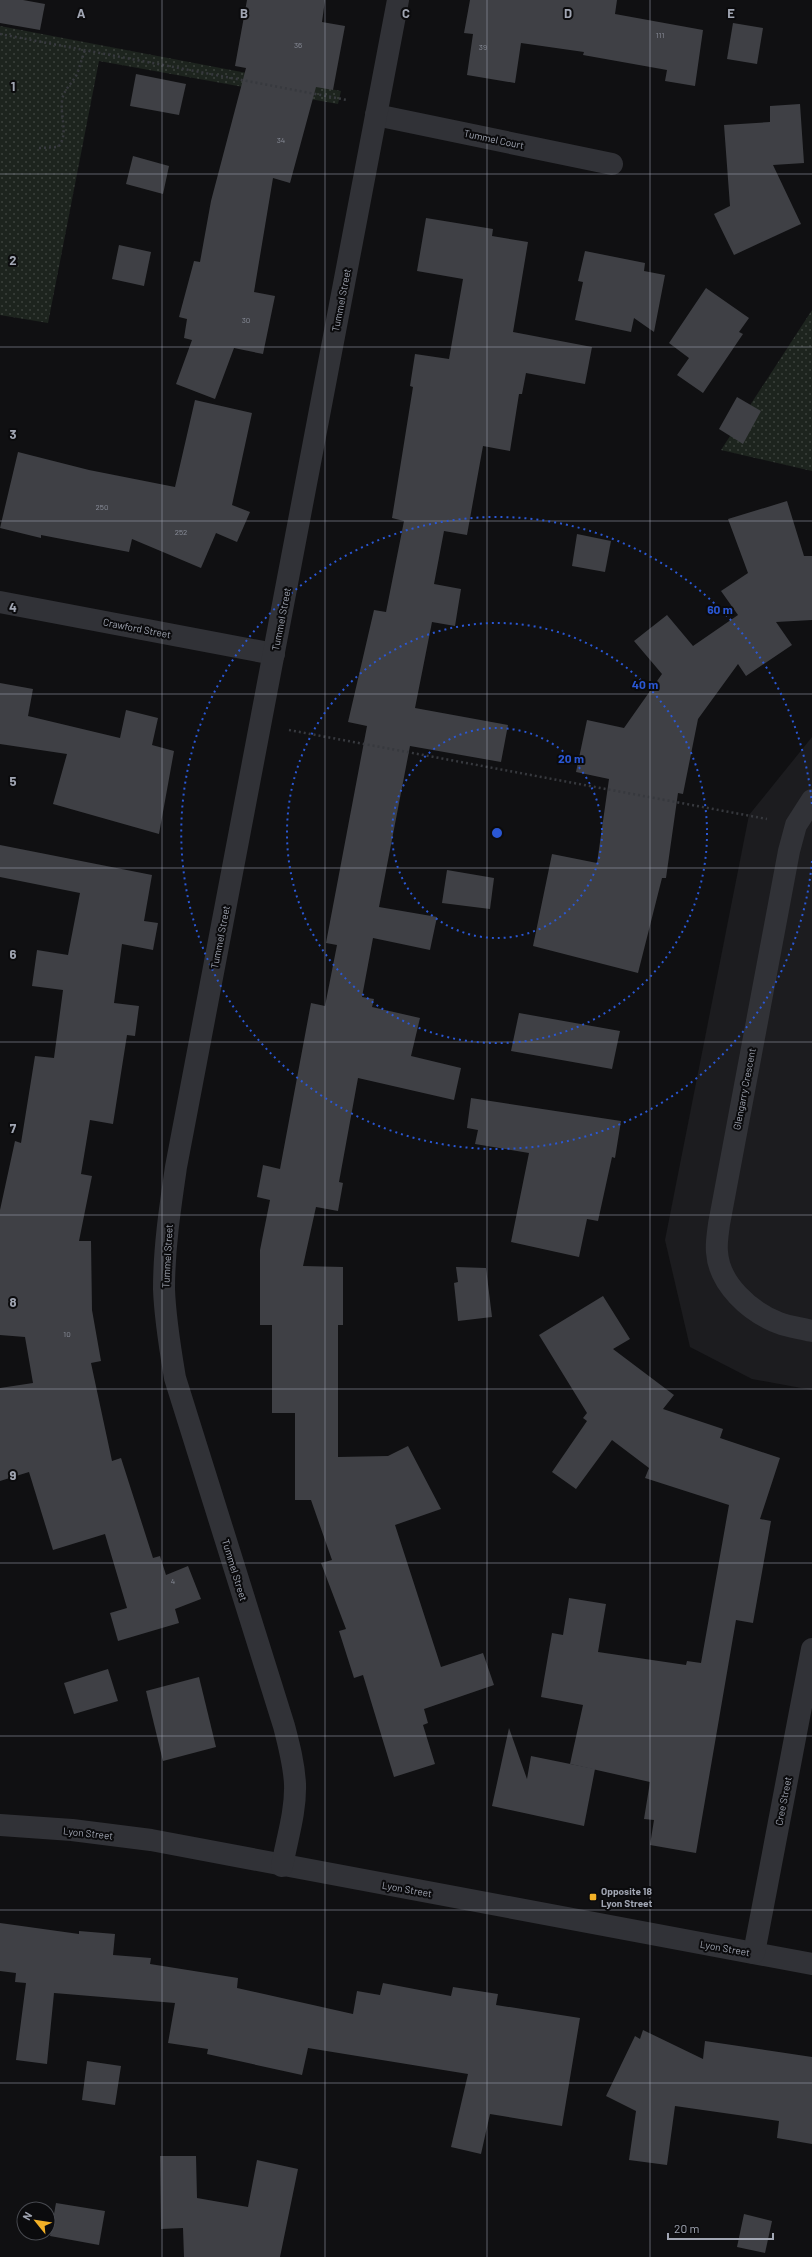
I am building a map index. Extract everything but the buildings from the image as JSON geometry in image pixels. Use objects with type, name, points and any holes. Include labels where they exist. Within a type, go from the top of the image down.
[{"type":"street","name":"Tummel Street","points":[[282,1866],[292,1818],[295,1784],[292,1756],[284,1726],[175,1378],[168,1335],[164,1290],[165,1250],[176,1167],[398,0]]},
{"type":"street","name":"Tummel Court","points":[[376,116],[612,164]]},
{"type":"street","name":"Crawford Street","points":[[0,602],[274,654]]},
{"type":"street","name":"Glengarry Crescent","points":[[812,800],[796,825],[789,851],[718,1224],[717,1252],[725,1277],[739,1297],[758,1314],[780,1324],[812,1331]]},
{"type":"street","name":"Cree Street","points":[[754,1953],[812,1649]]},
{"type":"street","name":"Lyon Street","points":[[0,1825],[72,1830],[151,1840],[282,1866],[812,1964]]},
{"type":"path","points":[[0,34],[347,100]]},
{"type":"path","points":[[39,148],[58,147],[62,143],[62,102],[64,92],[76,75],[85,50]]},
{"type":"path","points":[[260,725],[796,825]]},
{"type":"shaded area","points":[[0,26],[341,91],[338,104],[99,61],[48,323],[0,315]]},
{"type":"shaded area","points":[[812,310],[812,471],[721,450]]},
{"type":"shaded area","points":[[812,737],[812,1390],[752,1379],[690,1347],[665,1240],[749,815]]},
{"type":"place","name":"Opposite 18 Lyon Street","points":[[593,1897]]}]
